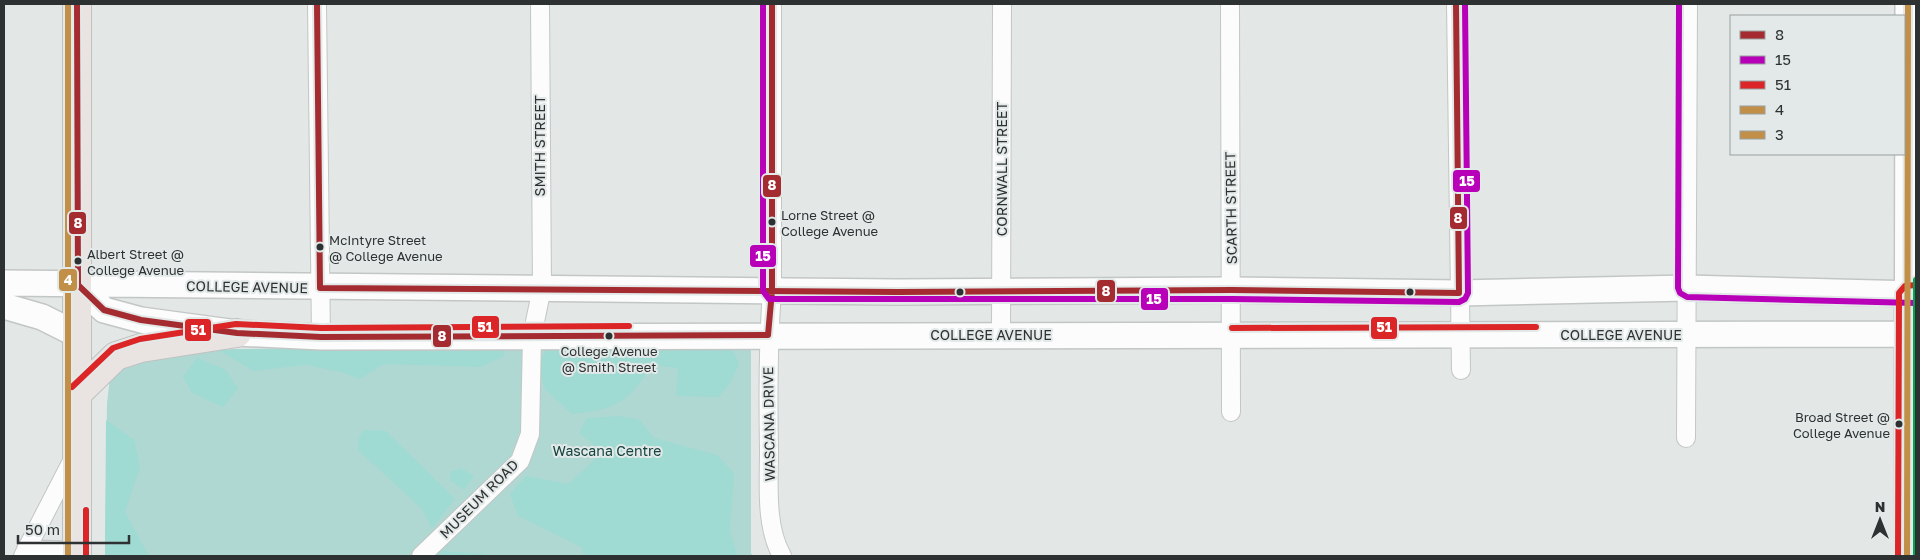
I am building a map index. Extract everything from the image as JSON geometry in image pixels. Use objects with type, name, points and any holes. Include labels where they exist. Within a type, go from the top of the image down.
[{"type":"main road","points":[[77,4],[77,554]]},
{"type":"main road","points":[[1906,556],[1912,334],[1908,4]]},
{"type":"main road","name":"COLLEGE AVENUE","points":[[4,283],[320,288],[772,291],[1232,290],[1459,293],[1687,288],[1912,294]]},
{"type":"main road","name":"COLLEGE AVENUE","points":[[78,285],[104,310],[141,320],[237,334],[320,337],[768,335],[1460,337],[1912,334]]},
{"type":"main road","points":[[4,306],[42,317],[78,335]]},
{"type":"main road","points":[[78,393],[116,356],[141,348],[237,334]]},
{"type":"street","points":[[317,4],[320,337]]},
{"type":"street","name":"SMITH STREET","points":[[540,4],[542,288]]},
{"type":"street","name":"WASCANA DRIVE","points":[[772,4],[772,291],[768,335],[770,505],[776,547],[782,556]]},
{"type":"street","name":"CORNWALL STREET","points":[[1002,4],[1002,335]]},
{"type":"street","name":"SCARTH STREET","points":[[1230,4],[1231,412]]},
{"type":"street","points":[[1456,4],[1461,370]]},
{"type":"street","points":[[1686,438],[1688,4]]},
{"type":"street","name":"MUSEUM ROAD","points":[[421,556],[520,461],[530,434],[532,336],[542,288]]},
{"type":"street","points":[[77,451],[24,553],[77,554]]},
{"type":"green space","name":"Wascana Centre","points":[[751,344],[751,553],[753,556],[105,556],[107,403],[110,377],[126,362],[232,349]]},
{"type":"green space","points":[[731,345],[739,364],[729,385],[718,397],[676,396],[678,368],[652,365],[635,388],[620,402],[600,410],[572,414],[545,389],[538,365],[548,346]]},
{"type":"green space","points":[[506,346],[504,356],[481,367],[384,364],[360,379],[341,372],[305,365],[253,371],[219,350]]},
{"type":"green space","points":[[197,358],[226,370],[238,389],[223,407],[192,393],[183,377]]},
{"type":"green space","points":[[621,416],[640,420],[654,438],[717,455],[734,473],[730,530],[737,556],[584,556],[581,547],[518,516],[510,494],[526,476],[568,484],[603,452],[579,433],[587,418]]},
{"type":"green space","points":[[106,420],[134,440],[140,467],[125,512],[149,556],[105,556]]},
{"type":"green space","points":[[364,430],[386,431],[455,499],[432,528],[422,509],[358,450],[359,437]]},
{"type":"green space","points":[[461,468],[474,476],[464,490],[450,480],[450,472]]},
{"type":"green space","points":[[442,551],[485,554],[487,556],[437,556]]},
{"type":"transit line","name":"4","points":[[68,4],[68,556]]},
{"type":"transit line","name":"8","points":[[77,4],[78,285],[104,310],[141,320],[237,333],[321,337],[768,335],[772,291],[772,4]]},
{"type":"transit line","name":"8","points":[[317,4],[320,288],[898,292],[1232,290],[1459,293],[1456,4]]},
{"type":"transit line","name":"15","points":[[763,4],[763,291],[769,299],[1232,299],[1459,302],[1465,299],[1468,293],[1465,4]]},
{"type":"transit line","name":"15","points":[[1679,4],[1678,288],[1680,293],[1687,297],[1916,303]]},
{"type":"transit line","name":"3","points":[[1907,556],[1908,4]]},
{"type":"transit line","points":[[1916,280],[1916,556]]},
{"type":"transit line","name":"51","points":[[1898,556],[1899,293],[1905,286],[1916,285]]},
{"type":"transit line","name":"51","points":[[72,387],[113,348],[140,339],[236,324],[321,328],[629,326]]},
{"type":"transit line","name":"51","points":[[1232,328],[1536,327]]},
{"type":"transit line","name":"51","points":[[86,510],[86,556]]},
{"type":"place","name":"Lorne Street @ College Avenue","points":[[772,222]]},
{"type":"place","name":"McIntyre Street @ College Avenue","points":[[320,247]]},
{"type":"place","name":"Albert Street @ College Avenue","points":[[78,261]]},
{"type":"place","name":"College Avenue @ Smith Street","points":[[609,336]]},
{"type":"place","name":"Broad Street @ College Avenue","points":[[1899,424]]}]
